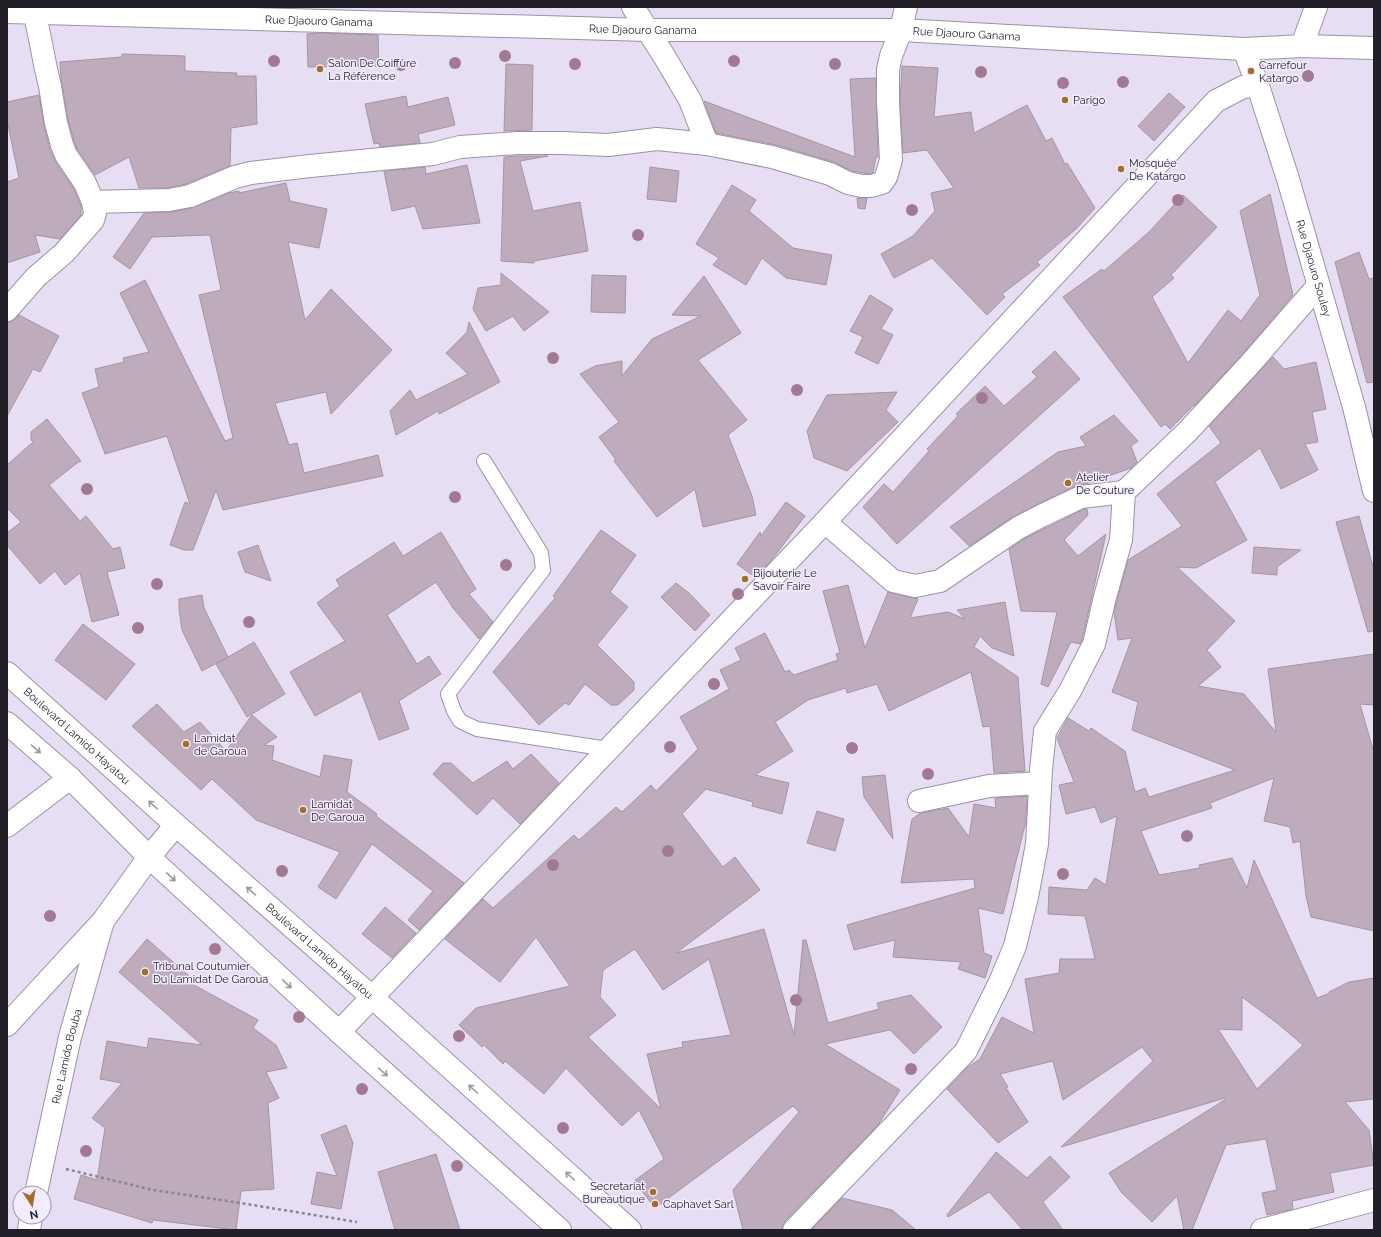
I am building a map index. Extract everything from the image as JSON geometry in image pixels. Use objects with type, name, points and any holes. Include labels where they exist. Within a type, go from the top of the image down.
[{"type":"street","points":[[633,7],[690,100],[707,144]]},
{"type":"street","points":[[93,202],[169,200],[190,196],[236,177],[251,173],[433,154],[460,147],[518,142],[608,145],[657,139],[707,144],[772,157],[830,174],[848,183],[871,186],[882,183],[886,177],[891,160],[888,70],[891,56],[901,30],[906,7]]},
{"type":"street","points":[[1302,46],[1316,7]]},
{"type":"street","name":"Rue Djaouro Ganama","points":[[7,12],[35,14],[114,11],[647,30],[901,30],[1244,49],[1278,46],[1374,48]]},
{"type":"street","points":[[7,310],[36,277],[64,253],[93,220],[95,213],[93,202],[85,184],[62,145],[56,123],[35,14]]},
{"type":"street","name":"Rue Djaouro Souley","points":[[1244,49],[1258,86],[1288,179],[1354,407],[1374,491]]},
{"type":"street","points":[[339,1032],[825,522],[1216,100],[1243,87],[1258,86]]},
{"type":"street","points":[[825,522],[894,581],[915,586],[940,581],[1018,528],[1041,516],[1081,497],[1124,492],[1187,432],[1250,364],[1318,286]]},
{"type":"street","points":[[794,1230],[966,1051],[1000,982],[1015,946],[1027,897],[1037,844],[1040,784],[1045,731],[1070,691],[1094,644],[1105,597],[1122,540],[1124,492]]},
{"type":"street","name":"Boulevard Lamido Hayatou","points":[[7,673],[176,825],[372,997],[630,1230]]},
{"type":"street","points":[[7,723],[70,778],[149,857],[339,1032],[560,1230]]},
{"type":"street","points":[[7,826],[70,778]]},
{"type":"street","points":[[919,801],[989,786],[1040,784]]},
{"type":"street","points":[[7,1025],[103,921],[149,857],[176,825]]},
{"type":"street","name":"Rue Lamido Bouba","points":[[38,1185],[70,1037],[103,921]]},
{"type":"street","points":[[1262,1230],[1374,1200]]},
{"type":"lane","points":[[484,461],[541,553],[543,570],[448,694],[454,711],[460,721],[476,729],[608,749]]},
{"type":"path","points":[[43,1163],[153,1190],[357,1222]]},
{"type":"building","points":[[307,34],[378,35],[379,66],[308,67]]},
{"type":"building","points":[[122,54],[185,56],[185,71],[237,73],[236,76],[256,76],[257,124],[231,128],[230,166],[186,184],[168,188],[139,188],[129,157],[95,175],[77,149],[74,141],[68,120],[60,62],[122,57]]},
{"type":"building","points":[[506,64],[533,65],[532,130],[504,131]]},
{"type":"building","points":[[902,66],[938,68],[934,117],[971,112],[974,133],[1027,105],[1046,141],[1052,138],[1065,164],[1067,163],[1095,208],[1076,229],[1037,262],[1040,265],[1002,294],[1005,297],[987,315],[932,258],[894,278],[881,254],[913,236],[935,211],[931,193],[954,188],[927,150],[903,153],[900,102]]},
{"type":"building","points":[[876,78],[878,157],[876,157],[873,173],[869,174],[852,171],[834,162],[776,145],[716,133],[704,101],[855,157],[850,79]]},
{"type":"building","points":[[1169,93],[1185,107],[1154,141],[1138,126]]},
{"type":"building","points":[[39,95],[50,150],[74,189],[81,206],[81,215],[60,239],[35,235],[40,252],[7,263],[7,182],[19,178],[7,120],[7,102]]},
{"type":"building","points":[[406,96],[408,107],[448,97],[455,125],[418,134],[420,143],[380,147],[379,143],[374,144],[365,104]]},
{"type":"building","points":[[548,156],[520,161],[533,211],[580,202],[588,251],[534,261],[534,263],[501,261],[504,157]]},
{"type":"building","points":[[467,165],[480,223],[423,229],[415,206],[392,211],[384,171],[425,167],[426,174]]},
{"type":"building","points":[[650,167],[679,171],[676,202],[647,199]]},
{"type":"building","points":[[286,183],[290,201],[327,209],[319,248],[288,242],[305,320],[331,289],[392,350],[331,414],[326,392],[275,403],[289,445],[297,443],[304,473],[378,455],[383,476],[223,510],[216,490],[193,550],[184,550],[170,545],[185,502],[190,504],[167,436],[105,454],[82,393],[99,387],[95,369],[124,362],[123,358],[149,352],[120,293],[145,280],[225,441],[233,438],[199,295],[221,290],[210,235],[152,237],[130,269],[113,257],[144,213],[169,212],[192,208],[229,193],[239,191],[239,193]]},
{"type":"building","points":[[732,185],[756,200],[749,211],[793,248],[832,255],[826,285],[786,278],[762,258],[746,285],[713,265],[719,258],[696,244]]},
{"type":"building","points":[[1270,194],[1293,295],[1241,356],[1194,406],[1170,429],[1165,424],[1161,427],[1063,297],[1102,269],[1104,271],[1149,232],[1183,195],[1217,227],[1171,275],[1174,278],[1152,297],[1188,363],[1228,310],[1241,321],[1260,295],[1240,211]]},
{"type":"building","points":[[857,198],[867,198],[865,209],[858,208]]},
{"type":"building","points":[[1359,252],[1369,279],[1374,278],[1374,382],[1367,383],[1335,262]]},
{"type":"building","points":[[501,273],[549,312],[524,331],[513,316],[486,331],[473,309],[478,288],[501,285]]},
{"type":"building","points":[[592,275],[626,276],[625,313],[591,312]]},
{"type":"building","points":[[704,276],[741,333],[698,360],[747,420],[728,435],[752,496],[756,515],[703,527],[695,489],[657,517],[614,461],[616,460],[599,437],[619,422],[580,374],[595,366],[622,361],[622,376],[652,339],[701,316],[672,315]]},
{"type":"building","points":[[870,295],[893,309],[881,329],[893,335],[878,364],[855,353],[863,337],[850,331]]},
{"type":"building","points":[[19,315],[59,336],[40,372],[33,369],[7,416],[7,322],[11,322]]},
{"type":"building","points":[[469,322],[500,382],[439,414],[438,411],[396,435],[390,411],[410,390],[416,400],[468,374],[446,353],[467,332]]},
{"type":"building","points":[[1055,351],[1080,379],[897,544],[863,507],[884,484],[893,492],[929,451],[927,449],[958,416],[956,414],[985,386],[1004,406],[1037,377],[1032,372]]},
{"type":"building","points":[[1273,357],[1284,369],[1316,362],[1326,409],[1312,412],[1318,442],[1305,444],[1318,470],[1281,489],[1260,448],[1215,482],[1247,540],[1196,568],[1177,567],[1235,621],[1207,650],[1221,667],[1198,686],[1244,694],[1276,732],[1268,669],[1374,654],[1374,705],[1360,704],[1374,753],[1374,931],[1311,917],[1306,896],[1300,841],[1293,843],[1290,827],[1264,821],[1274,778],[1210,803],[1212,808],[1141,831],[1159,875],[1200,868],[1199,865],[1232,858],[1247,888],[1254,860],[1317,998],[1330,993],[1329,992],[1349,982],[1374,978],[1374,1099],[1345,1102],[1369,1130],[1374,1165],[1330,1173],[1334,1192],[1292,1201],[1293,1209],[1267,1215],[1262,1193],[1277,1190],[1266,1139],[1226,1145],[1192,1230],[1184,1230],[1177,1196],[1152,1222],[1121,1192],[1109,1173],[1226,1099],[1225,1098],[1061,1147],[1153,1061],[1142,1047],[1063,1100],[1053,1061],[1000,1074],[1008,1087],[1006,1088],[1028,1122],[998,1143],[947,1089],[968,1067],[980,1059],[1002,1017],[1034,1033],[1025,979],[1059,973],[1060,959],[1095,959],[1085,916],[1048,914],[1049,887],[1087,890],[1095,878],[1106,885],[1117,816],[1101,823],[1095,807],[1066,814],[1059,785],[1074,782],[1057,738],[1068,718],[1089,731],[1091,728],[1125,751],[1135,792],[1145,788],[1149,797],[1235,770],[1132,730],[1138,702],[1112,692],[1132,638],[1118,640],[1114,612],[1128,560],[1182,526],[1157,494],[1221,443],[1209,426]],"holes":[[[1242,997],[1277,1023],[1303,1045],[1257,1089],[1218,1029],[1242,1030]]]},
{"type":"building","points":[[897,392],[886,410],[898,422],[847,471],[814,458],[807,431],[827,395]]},
{"type":"building","points":[[1114,415],[1138,441],[1131,446],[1137,462],[1131,468],[1076,486],[1036,505],[1011,518],[969,546],[950,527],[1058,452],[1086,446],[1080,437]]},
{"type":"building","points":[[47,419],[81,461],[49,485],[80,521],[86,516],[113,549],[120,547],[125,568],[107,572],[119,615],[92,622],[80,573],[65,585],[55,571],[40,584],[7,545],[7,533],[21,522],[7,508],[7,465],[33,442],[31,440],[31,432]]},
{"type":"building","points":[[786,502],[805,516],[770,562],[755,577],[737,564],[760,532],[761,536]]},
{"type":"building","points":[[1084,509],[1087,509],[1088,515],[1064,540],[1078,556],[1106,534],[1082,640],[1080,644],[1071,642],[1048,687],[1041,684],[1057,612],[1021,611],[1009,549],[1024,539]]},
{"type":"building","points":[[1359,516],[1374,570],[1374,631],[1368,632],[1336,522]]},
{"type":"building","points":[[601,530],[636,555],[610,592],[628,607],[597,645],[634,682],[634,690],[618,705],[611,705],[585,684],[569,705],[565,703],[539,725],[493,672],[555,598],[553,596]]},
{"type":"building","points":[[441,532],[476,589],[469,594],[493,622],[479,639],[453,608],[436,582],[387,615],[417,664],[429,656],[441,674],[399,701],[409,729],[379,740],[361,691],[315,716],[290,672],[345,641],[317,603],[340,586],[336,580],[394,542],[403,556]]},
{"type":"building","points":[[258,545],[271,581],[245,572],[238,552]]},
{"type":"building","points":[[1254,547],[1301,550],[1277,567],[1277,575],[1252,573]]},
{"type":"building","points":[[676,583],[689,593],[710,615],[695,631],[661,597]]},
{"type":"building","points":[[848,585],[865,648],[888,592],[918,599],[910,618],[948,612],[965,619],[957,610],[1005,602],[1014,656],[992,648],[980,636],[974,647],[1018,677],[1025,771],[994,773],[990,726],[983,727],[971,672],[889,711],[877,684],[847,693],[846,688],[808,700],[775,722],[793,751],[755,775],[789,783],[782,814],[752,806],[753,802],[706,789],[682,814],[723,867],[735,857],[760,890],[676,953],[764,929],[794,1035],[803,940],[806,940],[828,1023],[879,1009],[877,1003],[911,995],[942,1027],[914,1054],[890,1030],[825,1044],[900,1090],[878,1125],[785,1221],[782,1230],[743,1230],[733,1190],[799,1112],[793,1106],[655,1208],[634,1181],[664,1159],[639,1110],[622,1126],[566,1068],[544,1094],[505,1061],[503,1064],[484,1045],[482,1047],[459,1025],[476,1008],[570,986],[536,937],[500,982],[445,939],[483,899],[493,908],[574,835],[579,840],[616,807],[622,812],[651,785],[656,791],[698,749],[680,717],[729,689],[720,670],[741,660],[735,648],[765,633],[785,672],[789,670],[794,675],[838,660],[836,654],[840,653],[823,591]],"holes":[[[635,949],[663,990],[709,959],[731,1035],[682,1042],[683,1047],[647,1054],[661,1109],[588,1037],[616,1015],[600,997],[603,970]]]},
{"type":"building","points":[[202,595],[204,608],[228,657],[202,671],[182,630],[179,599]]},
{"type":"building","points":[[83,624],[135,664],[106,700],[55,660]]},
{"type":"building","points":[[254,642],[285,694],[247,717],[216,664]]},
{"type":"building","points":[[157,704],[184,732],[200,722],[226,751],[252,715],[277,737],[264,745],[274,746],[272,760],[320,777],[324,755],[352,760],[347,792],[464,883],[419,930],[408,920],[433,891],[372,844],[336,899],[318,887],[340,852],[256,820],[212,779],[201,790],[132,726]]},
{"type":"building","points":[[531,754],[559,783],[520,824],[493,798],[477,815],[433,774],[443,763],[451,763],[473,783],[507,761],[513,769]]},
{"type":"building","points":[[885,775],[893,839],[864,797],[862,777]]},
{"type":"building","points":[[1027,796],[1026,821],[1003,914],[978,908],[984,953],[992,956],[985,978],[958,969],[961,962],[893,957],[895,940],[854,950],[847,925],[975,888],[974,879],[901,883],[912,819],[921,813],[948,808],[969,837],[974,804],[996,808],[995,798]]},
{"type":"building","points":[[817,811],[844,819],[835,851],[807,843]]},
{"type":"building","points":[[385,907],[416,933],[392,958],[362,934]]},
{"type":"building","points":[[147,939],[189,976],[185,980],[258,1020],[253,1028],[276,1045],[287,1068],[266,1072],[279,1098],[268,1103],[274,1189],[241,1191],[236,1230],[153,1220],[152,1223],[74,1199],[81,1175],[97,1180],[105,1128],[92,1118],[122,1083],[100,1079],[107,1041],[147,1048],[149,1038],[202,1045],[119,972]]},
{"type":"building","points":[[346,1125],[353,1143],[341,1209],[311,1204],[317,1172],[337,1176],[321,1135]]},
{"type":"building","points":[[996,1152],[1027,1178],[1050,1156],[1070,1177],[1043,1202],[1063,1230],[1023,1230],[989,1192],[948,1217],[947,1215]]},
{"type":"building","points":[[436,1154],[460,1230],[395,1230],[378,1172]]},
{"type":"building","points":[[842,1198],[892,1210],[916,1230],[811,1230]]},
{"type":"place","name":"Salon De Coiffure La Référence","points":[[320,69]]},
{"type":"place","name":"Carrefour Katargo","points":[[1251,71]]},
{"type":"place","name":"Parigo","points":[[1065,100]]},
{"type":"place","name":"Mosquée De Katargo","points":[[1121,169]]},
{"type":"place","name":"Atelier De Couture","points":[[1068,483]]},
{"type":"place","name":"Bijouterie Le Savoir Faire","points":[[745,579]]},
{"type":"place","name":"Lamidat de Garoua","points":[[186,744]]},
{"type":"place","name":"Lamidat De Garoua","points":[[303,810]]},
{"type":"place","name":"Tribunal Coutumier Du Lamidat De Garoua","points":[[145,972]]},
{"type":"place","name":"Secretariat Bureautique","points":[[653,1192]]},
{"type":"place","name":"Caphavet Sarl","points":[[655,1204]]}]
